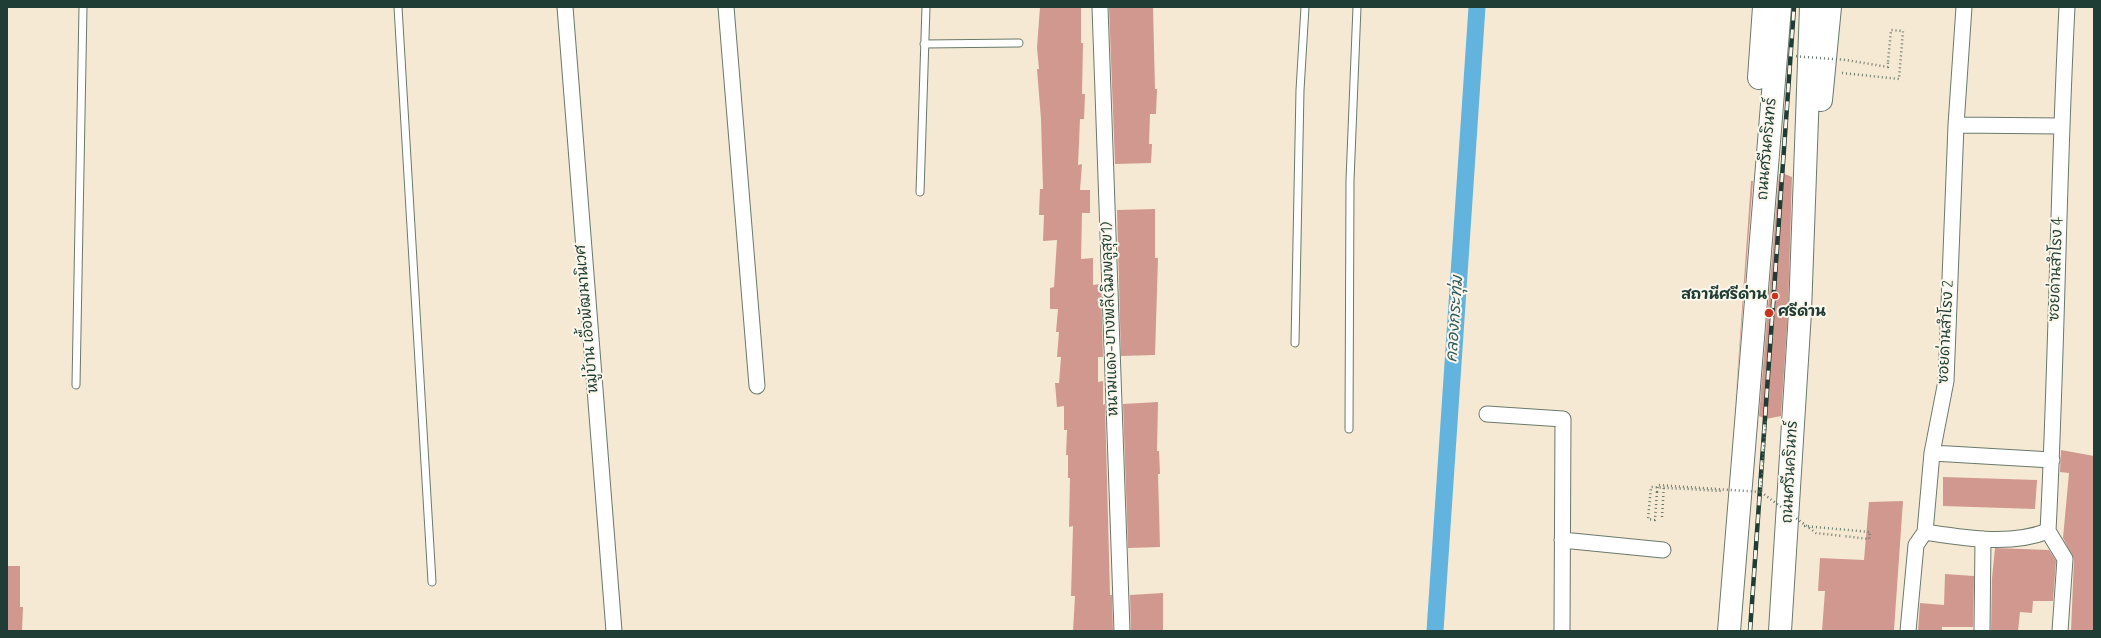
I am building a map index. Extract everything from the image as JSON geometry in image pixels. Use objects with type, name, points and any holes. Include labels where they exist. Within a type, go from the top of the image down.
[{"type":"main road","name":"ถนนศรีนครินทร์","points":[[1729,631],[1751,492],[1754,315],[1752,196],[1764,7]]},
{"type":"main road","name":"ถนนศรีนครินทร์","points":[[1754,315],[1780,7]]},
{"type":"main road","name":"ถนนศรีนครินทร์","points":[[1780,631],[1788,525],[1800,312],[1811,7]]},
{"type":"main road","name":"ถนนศรีนครินทร์","points":[[1800,312],[1830,7]]},
{"type":"street","name":"หมู่บ้าน เอื้อพัฒนานิเวศ","points":[[565,7],[614,631]]},
{"type":"street","points":[[726,7],[757,386]]},
{"type":"street","name":"หนามแดง-บางพลี(ฉิมพลูสุข1)","points":[[1100,7],[1122,631]]},
{"type":"street","name":"ซอยด่านสำโรง 2","points":[[1925,532],[1932,453],[1946,381],[1956,125],[1964,7]]},
{"type":"street","name":"ซอยด่านสำโรง 4","points":[[2048,531],[2052,460],[2061,126],[2066,7]]},
{"type":"street","points":[[1956,125],[2061,126]]},
{"type":"street","points":[[1487,414],[1563,419],[1562,631]]},
{"type":"street","points":[[1932,453],[2052,460]]},
{"type":"street","points":[[1908,631],[1916,545],[1925,532],[1983,539],[2031,537],[2048,531],[2065,559],[2060,631]]},
{"type":"street","points":[[1982,631],[1983,539]]},
{"type":"street","points":[[1562,540],[1663,550]]},
{"type":"lane","points":[[76,385],[83,7]]},
{"type":"lane","points":[[398,7],[432,582]]},
{"type":"lane","points":[[920,192],[926,7]]},
{"type":"lane","points":[[1295,343],[1300,90],[1305,7]]},
{"type":"lane","points":[[1349,429],[1350,180],[1357,7]]},
{"type":"lane","points":[[924,44],[1019,43]]},
{"type":"path","points":[[1792,56],[1846,60],[1888,67],[1892,30],[1903,31],[1899,79],[1824,71]]},
{"type":"path","points":[[1751,492],[1766,419]]},
{"type":"path","points":[[1751,492],[1651,487],[1648,519],[1655,520],[1657,492],[1658,485],[1664,485],[1751,492],[1816,533],[1869,539],[1870,532],[1865,531],[1788,525]]},
{"type":"path","points":[[1662,517],[1664,485]]},
{"type":"building","points":[[1040,7],[1081,7],[1081,43],[1083,43],[1082,94],[1085,94],[1084,119],[1080,119],[1078,165],[1082,164],[1080,190],[1090,190],[1090,213],[1082,213],[1081,259],[1093,258],[1093,285],[1101,284],[1103,357],[1098,357],[1098,382],[1103,381],[1103,405],[1105,404],[1110,595],[1112,595],[1113,631],[1073,631],[1075,596],[1071,596],[1073,526],[1069,527],[1070,478],[1068,478],[1068,455],[1066,455],[1067,430],[1064,430],[1064,406],[1057,407],[1055,383],[1059,383],[1061,357],[1057,357],[1059,332],[1056,332],[1058,309],[1050,309],[1050,288],[1054,287],[1057,240],[1043,241],[1044,215],[1039,215],[1040,189],[1043,189],[1041,119],[1037,69],[1039,69],[1037,48]]},
{"type":"building","points":[[1109,7],[1153,7],[1155,89],[1157,89],[1156,114],[1150,114],[1149,144],[1152,144],[1151,163],[1115,164]]},
{"type":"building","points":[[1782,173],[1792,177],[1788,311],[1781,416],[1766,419],[1759,416],[1779,174]]},
{"type":"building","points":[[1751,181],[1753,181],[1735,407]]},
{"type":"building","points":[[1155,209],[1155,258],[1158,258],[1155,355],[1121,356],[1117,210]]},
{"type":"building","points":[[1158,402],[1157,451],[1159,451],[1160,474],[1158,474],[1160,547],[1128,548],[1123,404]]},
{"type":"building","points":[[2061,450],[2094,456],[2094,631],[2071,631],[2074,559],[2063,538],[2069,473],[2060,472]]},
{"type":"building","points":[[1943,477],[2037,480],[2035,509],[1943,506]]},
{"type":"building","points":[[1903,501],[1894,630],[1822,631],[1825,591],[1818,591],[1820,558],[1864,560],[1869,502]]},
{"type":"building","points":[[1995,548],[2049,550],[2056,561],[2053,601],[2033,601],[2032,613],[2020,612],[2018,631],[1991,631],[1992,578]]},
{"type":"building","points":[[7,566],[20,566],[20,607],[23,607],[22,631],[7,631]]},
{"type":"building","points":[[1945,574],[1974,576],[1973,627],[1942,627],[1942,631],[1918,631],[1920,603],[1944,605]]},
{"type":"building","points":[[1163,593],[1163,631],[1131,631],[1130,595]]},
{"type":"waterway","name":"คลองกระทุ่ม","points":[[1435,631],[1477,7]]},
{"type":"railway","points":[[1750,631],[1794,7]]},
{"type":"place","name":"สถานีศรีด่าน","points":[[1775,296]]},
{"type":"place","name":"ศรีด่าน","points":[[1769,313]]}]
